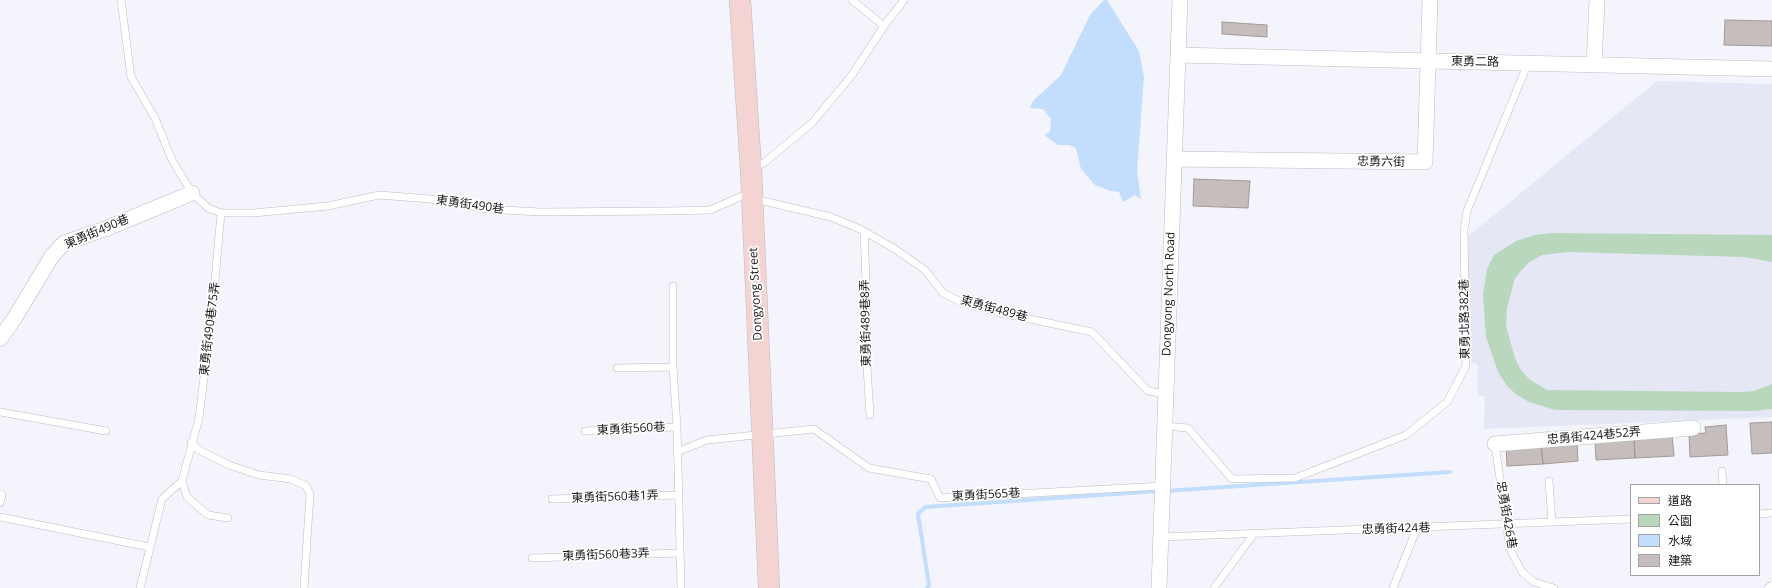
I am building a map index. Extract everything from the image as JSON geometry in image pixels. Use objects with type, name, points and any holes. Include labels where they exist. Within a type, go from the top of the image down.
[{"type":"street","name":"Dongyong Street","points":[[740,0],[751,170],[769,588]]},
{"type":"street","name":"Dongyong North Road","points":[[1160,588],[1180,0]]},
{"type":"street","name":"忠勇六街","points":[[1174,159],[1425,162],[1430,0]]},
{"type":"street","points":[[1594,65],[1597,0]]},
{"type":"street","name":"東勇二路","points":[[1178,55],[1528,62],[1772,69]]},
{"type":"street","name":"東勇街490巷","points":[[0,339],[14,319],[52,256],[64,243],[105,229],[192,193]]},
{"type":"street","name":"忠勇街424巷52弄","points":[[1494,444],[1693,428]]},
{"type":"lane","name":"東勇街490巷","points":[[120,0],[131,77],[155,118],[172,160],[192,193],[208,208],[221,213],[253,213],[328,206],[379,195],[430,199],[487,209],[540,212],[710,210],[742,196],[752,198]]},
{"type":"lane","points":[[852,0],[884,26]]},
{"type":"lane","points":[[751,170],[765,162],[812,123],[852,75],[884,26],[904,0]]},
{"type":"lane","name":"東勇北路382巷","points":[[1165,426],[1188,428],[1232,479],[1295,478],[1406,435],[1447,402],[1466,366],[1464,231],[1467,211],[1528,62]]},
{"type":"lane","name":"東勇街489巷","points":[[752,198],[831,217],[864,232],[895,249],[925,270],[943,293],[963,303],[996,312],[1092,332],[1148,391],[1166,394]]},
{"type":"lane","name":"東勇街490巷75弄","points":[[182,480],[199,418],[213,303],[221,213]]},
{"type":"lane","name":"東勇街489巷8弄","points":[[864,232],[867,303],[866,352],[870,415]]},
{"type":"lane","points":[[673,286],[673,367],[677,427],[681,588]]},
{"type":"lane","points":[[617,368],[673,367]]},
{"type":"lane","points":[[0,412],[106,431]]},
{"type":"lane","name":"東勇街560巷","points":[[584,431],[677,427]]},
{"type":"lane","name":"東勇街565巷","points":[[762,434],[814,429],[869,468],[931,479],[940,498],[1163,491]]},
{"type":"lane","points":[[677,452],[707,440],[762,434]]},
{"type":"lane","points":[[191,443],[199,450],[229,465],[259,475],[291,479],[306,486],[310,494],[304,588]]},
{"type":"lane","name":"忠勇街426巷","points":[[1494,444],[1510,549],[1522,572],[1534,582],[1554,588]]},
{"type":"lane","points":[[1722,471],[1723,484]]},
{"type":"lane","points":[[140,588],[162,499],[182,480],[187,497],[208,515],[228,518]]},
{"type":"lane","points":[[1550,481],[1552,522]]},
{"type":"lane","points":[[0,494],[2,495],[0,503]]},
{"type":"lane","name":"東勇街560巷1弄","points":[[552,499],[678,496]]},
{"type":"lane","points":[[1760,514],[1772,514]]},
{"type":"lane","points":[[0,518],[149,547]]},
{"type":"lane","name":"忠勇街424巷","points":[[1161,537],[1253,535],[1630,519]]},
{"type":"lane","points":[[1393,588],[1417,528]]},
{"type":"lane","points":[[1214,588],[1253,535]]},
{"type":"lane","name":"東勇街560巷3弄","points":[[532,558],[680,553]]},
{"type":"lane","points":[[1768,588],[1772,585]]},
{"type":"shaded area","points":[[1657,81],[1772,84],[1772,417],[1484,429],[1485,397],[1477,395],[1478,365],[1471,362],[1466,238]]},
{"type":"green space","points":[[1551,233],[1772,235],[1772,262],[1744,257],[1568,252],[1542,255],[1528,263],[1515,278],[1507,308],[1506,326],[1515,358],[1521,370],[1529,379],[1547,390],[1742,392],[1754,391],[1772,384],[1772,409],[1755,411],[1555,410],[1529,402],[1517,395],[1507,386],[1498,372],[1486,337],[1483,295],[1487,269],[1494,255],[1516,241],[1535,235]]},
{"type":"water","points":[[1104,0],[1107,0],[1139,51],[1144,77],[1137,171],[1141,199],[1135,195],[1123,202],[1119,192],[1110,191],[1095,185],[1081,169],[1076,148],[1069,145],[1058,145],[1044,135],[1050,132],[1051,119],[1043,109],[1030,108],[1033,101],[1061,75],[1090,15]]},
{"type":"building","points":[[1725,20],[1772,21],[1772,46],[1724,45]]},
{"type":"building","points":[[1222,22],[1267,25],[1267,37],[1222,34]]},
{"type":"building","points":[[1194,179],[1250,181],[1248,208],[1193,206]]},
{"type":"building","points":[[1772,422],[1772,453],[1752,454],[1750,423]]},
{"type":"building","points":[[1726,425],[1728,455],[1690,457],[1689,434],[1706,433],[1705,427]]},
{"type":"building","points":[[1672,435],[1674,456],[1635,458],[1634,438]]},
{"type":"building","points":[[1634,438],[1635,458],[1596,460],[1595,440]]},
{"type":"building","points":[[1577,441],[1578,461],[1543,464],[1541,443]]},
{"type":"building","points":[[1541,443],[1543,464],[1507,466],[1506,445]]},
{"type":"waterway","points":[[1165,491],[1450,472]]},
{"type":"waterway","points":[[927,588],[929,585],[918,514],[925,507],[1159,491]]}]
